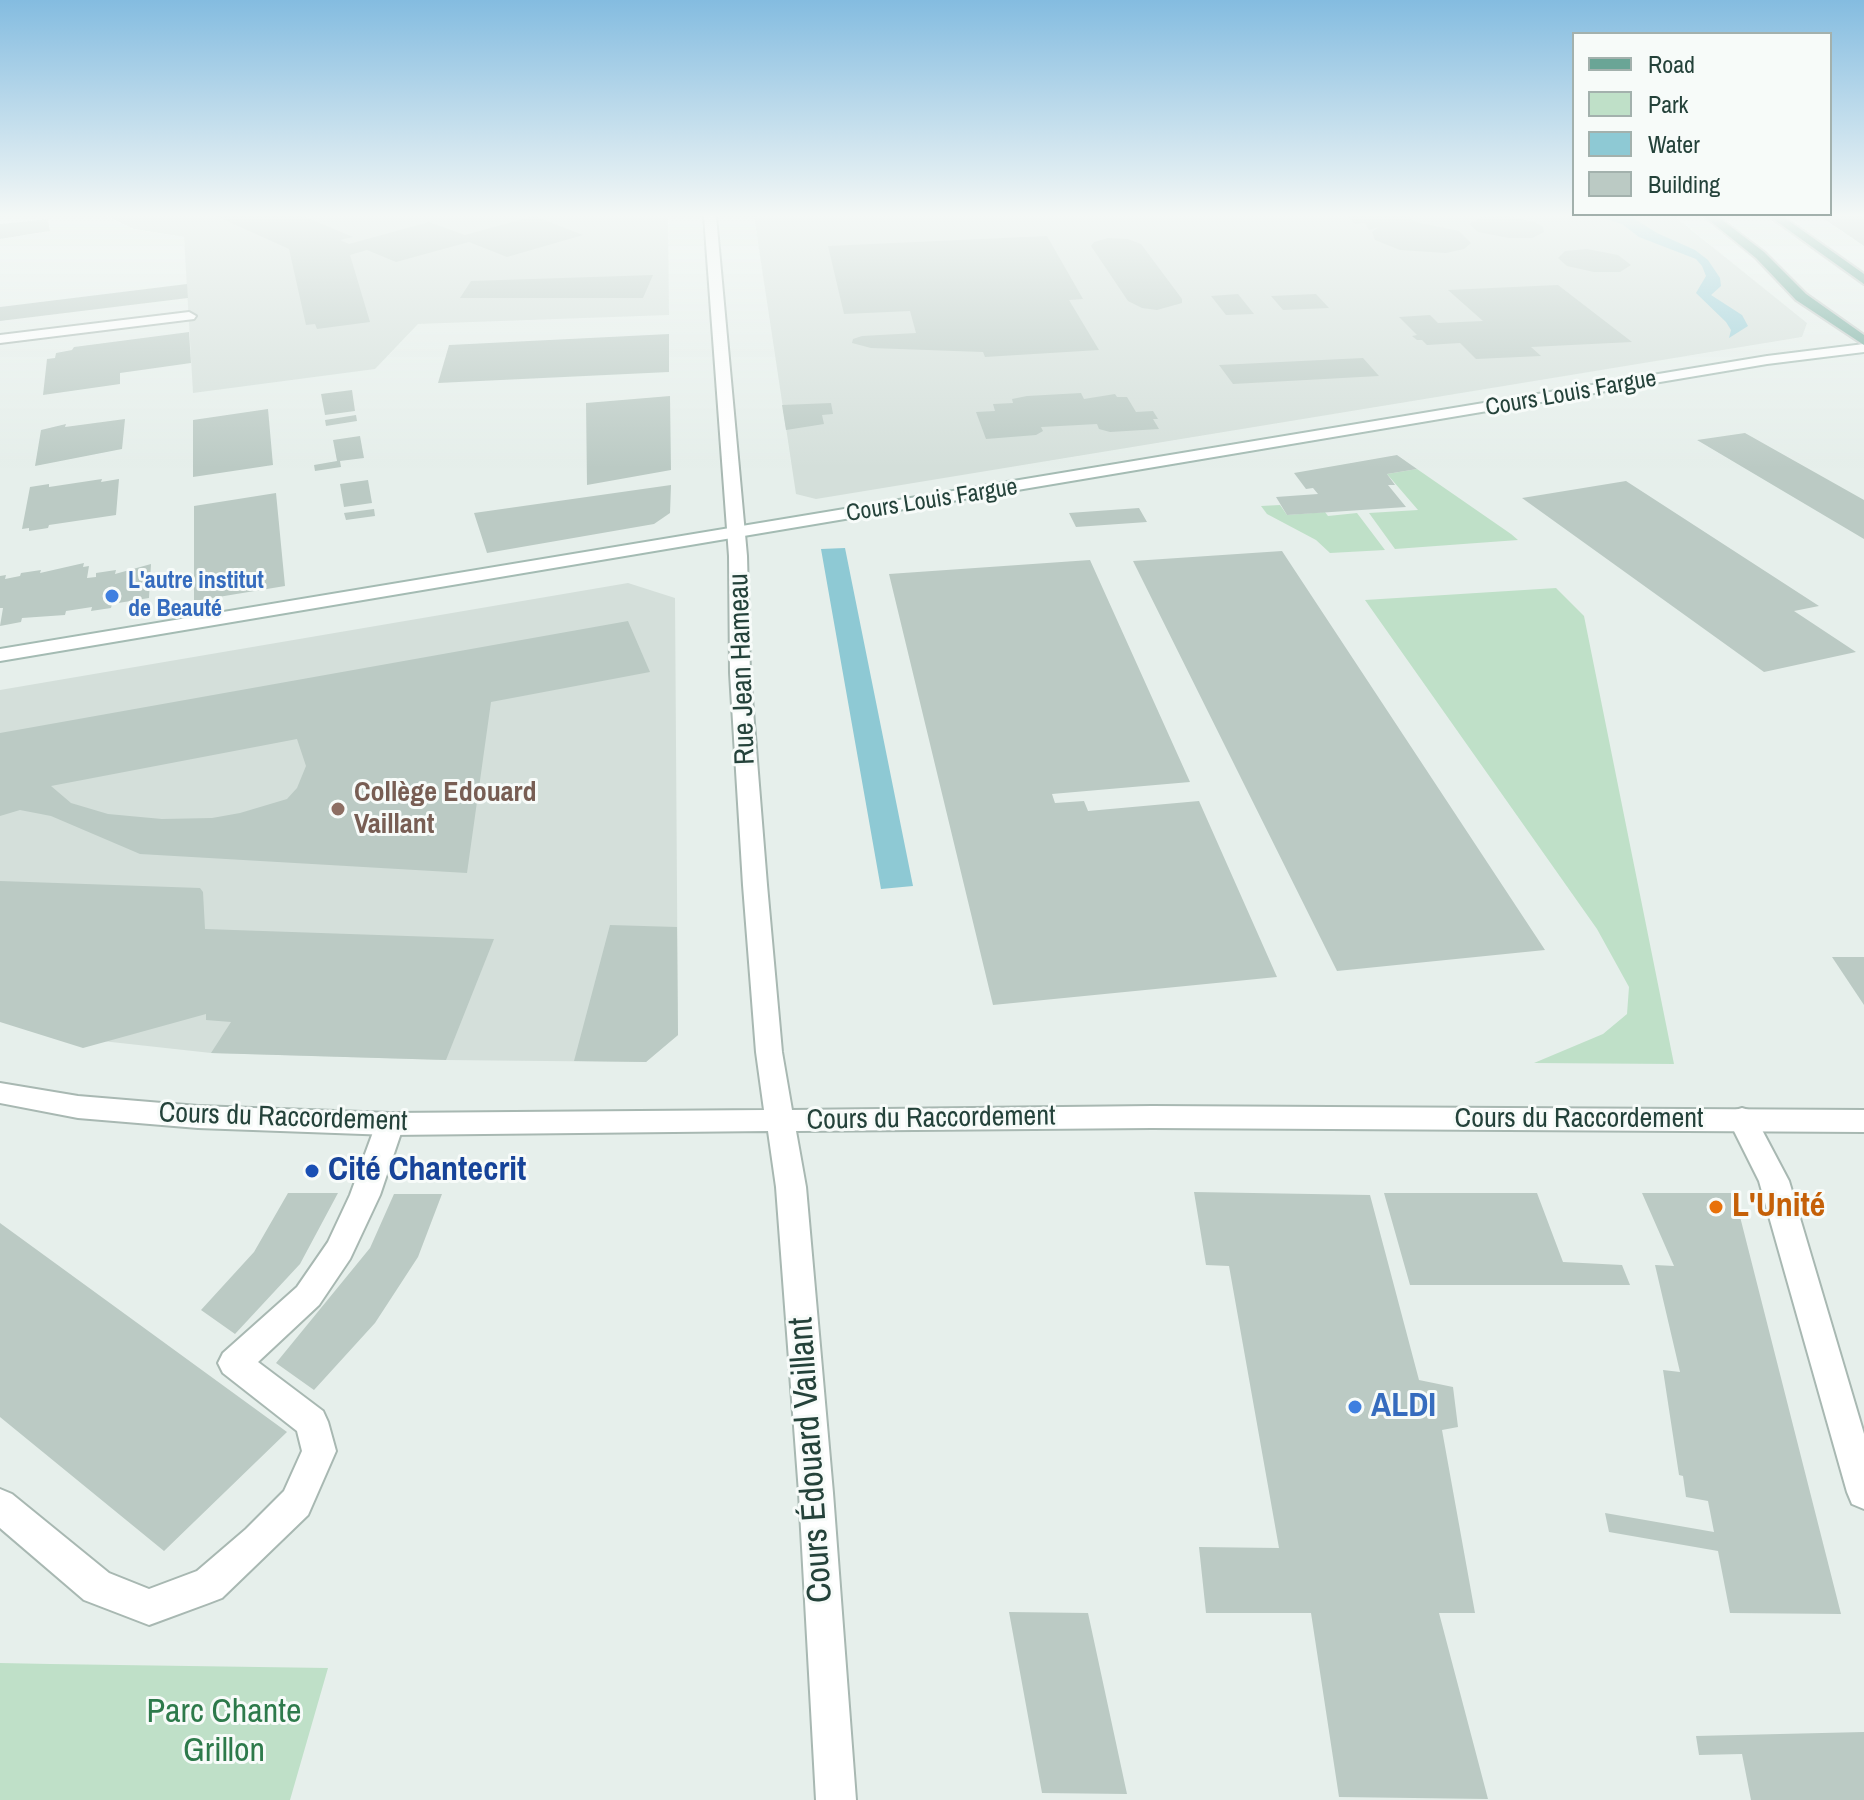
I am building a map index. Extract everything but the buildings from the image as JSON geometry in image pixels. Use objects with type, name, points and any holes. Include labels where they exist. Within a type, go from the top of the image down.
[{"type":"main road","points":[[1805,300],[1864,341]]},
{"type":"street","name":"Rue Jean Hameau","points":[[717,300],[736,533],[740,673],[752,839],[769,1052],[779,1122]]},
{"type":"street","points":[[0,339],[189,316]]},
{"type":"street","name":"Cours Louis Fargue","points":[[0,655],[1767,360],[1864,348]]},
{"type":"street","name":"Cours du Raccordement","points":[[0,1093],[78,1107],[198,1117],[390,1124],[1136,1117],[1864,1121]]},
{"type":"street","points":[[1742,1119],[1774,1181],[1864,1492]]},
{"type":"street","name":"Cours Édouard Vaillant","points":[[779,1122],[791,1187],[795,1233],[836,1800]]},
{"type":"street","points":[[0,1506],[97,1587],[149,1607],[209,1585],[259,1541],[296,1503],[319,1451],[311,1422],[234,1363],[308,1296],[339,1250],[365,1195],[390,1124]]},
{"type":"shaded area","points":[[188,300],[669,300],[669,315],[418,324],[375,369],[193,393]]},
{"type":"shaded area","points":[[767,300],[1778,300],[1807,323],[1802,337],[816,499],[796,494]]},
{"type":"shaded area","name":"Collège Edouard Vaillant","points":[[628,583],[675,598],[678,1035],[646,1062],[211,1053],[93,1040],[0,1020],[0,690]]},
{"type":"green space","points":[[1417,469],[1518,540],[1395,549],[1369,513],[1418,510],[1387,474]]},
{"type":"green space","points":[[1280,505],[1287,515],[1357,513],[1385,550],[1330,553],[1316,540],[1267,514],[1261,506]]},
{"type":"green space","points":[[1556,588],[1584,616],[1674,1064],[1534,1063],[1603,1034],[1627,1014],[1629,987],[1597,929],[1365,600]]},
{"type":"green space","name":"Parc Chante Grillon","points":[[0,1663],[328,1668],[290,1800],[0,1800]]},
{"type":"water","points":[[1703,300],[1719,300],[1742,315],[1748,326],[1729,338],[1731,330]]},
{"type":"water","points":[[845,548],[913,886],[881,889],[821,549]]},
{"type":"place","name":"L'autre institut de Beauté","points":[[112,596]]},
{"type":"place","name":"Collège Edouard Vaillant","points":[[338,809]]},
{"type":"place","name":"Cité Chantecrit","points":[[312,1171]]},
{"type":"place","name":"L'Unité","points":[[1716,1207]]},
{"type":"place","name":"ALDI","points":[[1355,1407]]}]
